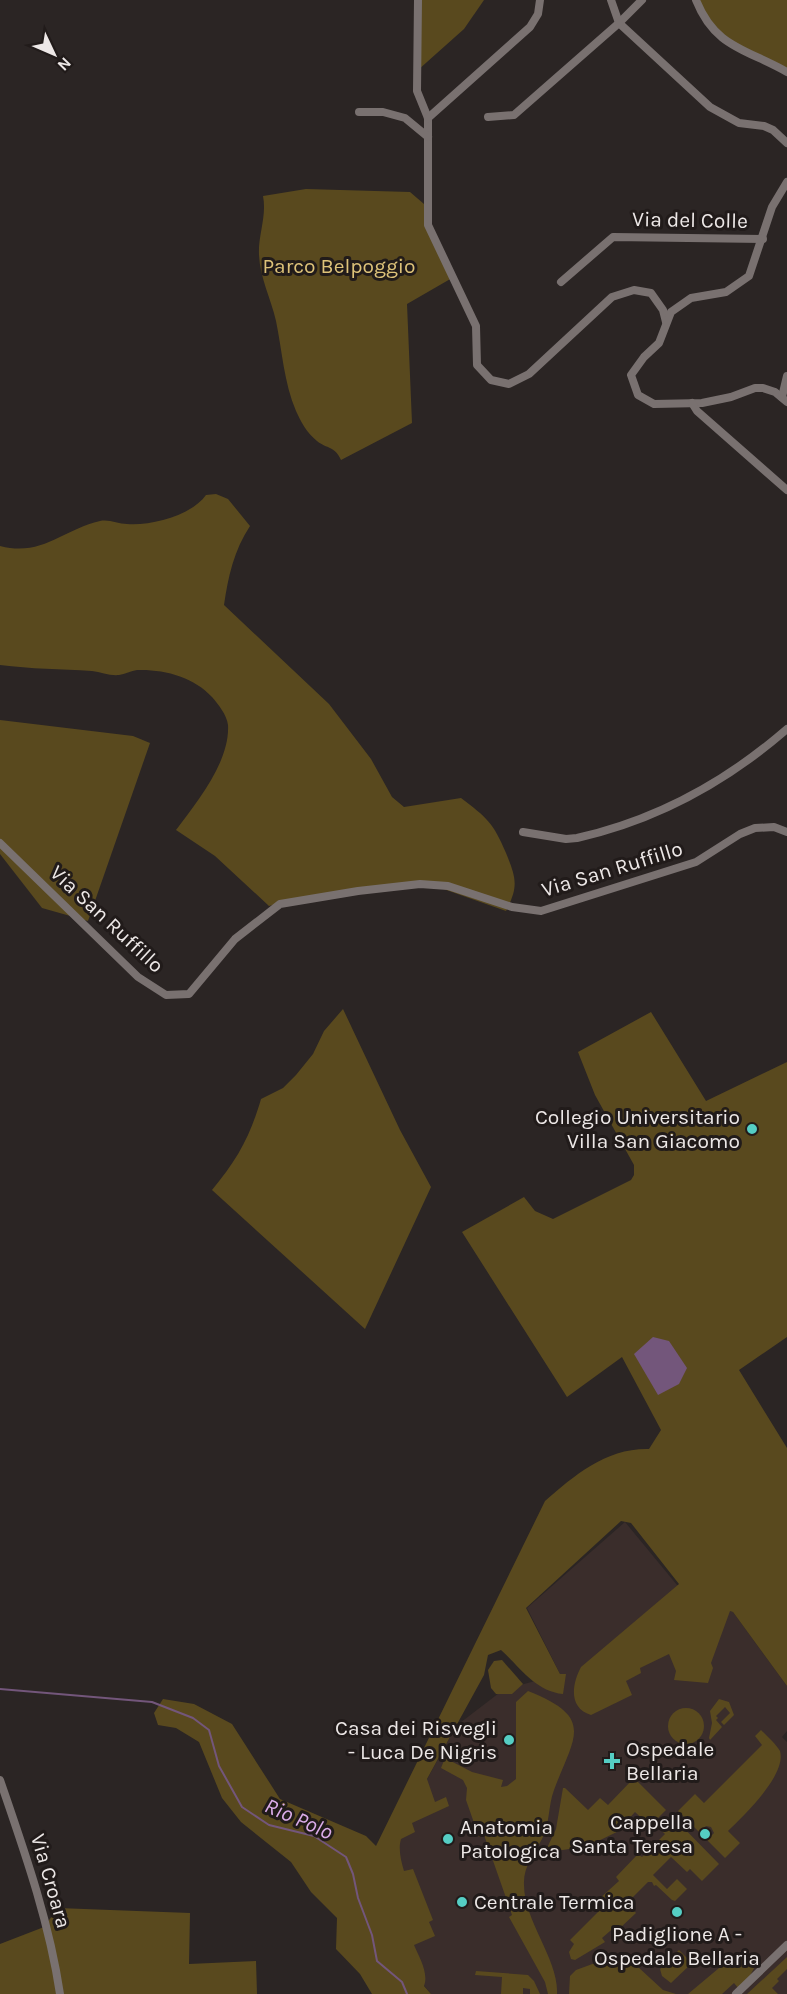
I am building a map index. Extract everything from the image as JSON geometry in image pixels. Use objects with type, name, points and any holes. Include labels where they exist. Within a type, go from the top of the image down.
[{"type":"street","points":[[418,0],[417,91],[428,118],[428,225],[476,326],[477,365],[491,380],[509,384],[529,374],[612,297],[634,290],[651,293],[663,310],[666,322]]},
{"type":"street","points":[[428,118],[530,27],[538,14],[540,0]]},
{"type":"street","points":[[611,0],[619,23],[710,107],[739,123],[764,126],[773,130],[787,142]]},
{"type":"street","points":[[488,117],[514,115],[642,0]]},
{"type":"street","points":[[696,0],[702,17],[720,37],[743,52],[787,72]]},
{"type":"street","points":[[360,112],[383,112],[405,118],[428,137]]},
{"type":"street","name":"Via del Colle","points":[[786,400],[771,390],[755,388],[731,397],[692,403],[654,404],[638,395],[632,375],[644,357],[659,343],[671,312],[691,298],[726,292],[749,276],[772,207],[787,182]]},
{"type":"street","name":"Via del Colle","points":[[561,282],[613,237],[763,239]]},
{"type":"street","points":[[786,400],[787,376]]},
{"type":"street","points":[[692,403],[697,411],[787,490]]},
{"type":"street","name":"Via San Ruffillo","points":[[523,832],[566,839],[577,838],[667,809],[733,772],[787,729]]},
{"type":"street","name":"Via San Ruffillo","points":[[0,843],[138,977],[166,995],[189,994],[235,939],[280,904],[358,891],[420,884],[448,886],[512,907],[541,911],[696,862],[740,834],[755,828],[774,827],[787,832]]},
{"type":"street","name":"Via Croara","points":[[0,1780],[35,1883],[55,1961],[60,1994]]},
{"type":"street","points":[[736,1994],[787,1945]]},
{"type":"shaded area","points":[[653,1337],[669,1341],[687,1368],[679,1384],[658,1395],[634,1354]]},
{"type":"shaded area","name":"Ospedale Bellaria","points":[[625,1522],[677,1585],[733,1612],[787,1686],[787,1731],[782,1737],[787,1742],[787,1994],[431,1994],[418,1978],[385,1857],[456,1726],[503,1690],[560,1674],[527,1608]]},
{"type":"green space","points":[[418,0],[484,0],[464,29],[418,70]]},
{"type":"green space","points":[[692,0],[787,0],[787,73],[723,42]]},
{"type":"green space","name":"Parco Belpoggio","points":[[306,189],[410,192],[424,204],[452,278],[407,304],[412,423],[341,460],[339,455],[310,434],[296,411],[286,378],[276,321],[260,264],[263,196]]},
{"type":"green space","points":[[216,494],[228,499],[250,526],[232,564],[224,605],[329,704],[371,759],[392,797],[404,807],[461,798],[488,821],[501,843],[514,876],[513,895],[506,911],[432,885],[310,896],[269,906],[215,856],[176,830],[211,781],[224,753],[227,739],[226,717],[205,690],[187,679],[158,671],[137,670],[116,675],[92,671],[0,665],[0,546],[28,548],[40,545],[100,521],[137,524],[159,521],[191,508],[206,495]]},
{"type":"green space","points":[[0,720],[133,736],[150,743],[88,921],[42,908],[0,854]]},
{"type":"green space","points":[[343,1009],[400,1130],[431,1187],[365,1329],[212,1190],[242,1148],[261,1099],[283,1088],[296,1075],[313,1054],[324,1031]]},
{"type":"green space","points":[[651,1012],[706,1101],[787,1062],[787,1337],[739,1370],[787,1448],[787,1686],[730,1611],[711,1663],[713,1668],[708,1683],[674,1680],[676,1671],[669,1654],[640,1668],[641,1673],[626,1681],[632,1695],[591,1715],[578,1707],[574,1688],[581,1667],[679,1584],[631,1523],[621,1521],[526,1608],[560,1674],[566,1674],[563,1694],[553,1692],[536,1683],[501,1650],[488,1655],[484,1675],[427,1779],[435,1802],[446,1797],[449,1806],[412,1823],[415,1832],[401,1839],[400,1843],[404,1871],[413,1869],[433,1920],[429,1922],[435,1936],[414,1945],[424,1970],[424,1986],[431,1994],[372,1994],[360,1974],[336,1949],[337,1918],[311,1892],[291,1862],[241,1822],[222,1798],[199,1742],[176,1728],[158,1725],[154,1713],[163,1699],[194,1704],[232,1724],[280,1799],[366,1836],[376,1846],[545,1501],[580,1473],[605,1458],[633,1450],[649,1449],[661,1430],[622,1357],[567,1397],[462,1232],[524,1197],[535,1211],[553,1219],[631,1180],[634,1175],[634,1165],[595,1095],[578,1052]]},
{"type":"green space","points":[[502,1660],[523,1684],[512,1694],[496,1694],[491,1688],[488,1670],[494,1661]]},
{"type":"green space","points":[[528,1691],[564,1710],[574,1730],[568,1756],[552,1796],[545,1833],[524,1878],[529,1912],[553,1968],[557,1994],[548,1994],[545,1982],[509,1917],[512,1915],[484,1835],[479,1837],[466,1800],[467,1788],[463,1780],[441,1768],[445,1758],[472,1772],[503,1780],[501,1787],[507,1786],[516,1779],[516,1702]]},
{"type":"green space","points":[[719,1699],[729,1702],[734,1715],[724,1725],[721,1722],[730,1713],[725,1707],[716,1716],[718,1718],[716,1720],[722,1727],[710,1740],[712,1723],[710,1711]]},
{"type":"green space","points":[[686,1708],[698,1714],[704,1726],[698,1738],[686,1744],[674,1738],[668,1726],[674,1714]]},
{"type":"green space","points":[[761,1730],[780,1751],[777,1772],[762,1794],[728,1831],[740,1843],[725,1858],[707,1840],[714,1833],[711,1827],[706,1826],[699,1832],[678,1811],[695,1794],[704,1803],[762,1745],[755,1736]]},
{"type":"green space","points":[[634,1778],[666,1810],[650,1826],[635,1812],[625,1823],[625,1828],[588,1846],[550,1852],[547,1848],[556,1829],[563,1788],[588,1810],[600,1798],[608,1805]]},
{"type":"green space","points":[[673,1817],[719,1864],[702,1881],[690,1869],[687,1872],[671,1857],[653,1875],[667,1889],[677,1879],[687,1889],[675,1901],[656,1885],[654,1886],[652,1882],[648,1882],[627,1903],[636,1913],[620,1928],[617,1925],[602,1938],[605,1942],[575,1960],[571,1959],[569,1952],[574,1944],[570,1940],[605,1905],[599,1899],[619,1881],[616,1877],[638,1854],[642,1857],[665,1834],[660,1829]]},
{"type":"green space","points":[[58,1908],[190,1913],[189,1964],[256,1961],[257,1994],[0,1994],[0,1944],[44,1927]]},
{"type":"green space","points":[[679,1950],[692,1963],[671,1983],[662,1976],[660,1969]]},
{"type":"green space","points":[[617,1955],[625,1955],[663,1990],[676,1994],[569,1994],[570,1976],[576,1970]]},
{"type":"green space","points":[[738,1955],[749,1956],[758,1961],[747,1981],[739,1989],[734,1983],[722,1994],[688,1994],[731,1958]]},
{"type":"green space","points":[[787,1957],[787,1969],[772,1988],[778,1994],[747,1994]]},
{"type":"green space","points":[[476,1971],[528,1975],[534,1981],[540,1994],[530,1994],[530,1989],[523,1988],[523,1994],[501,1994],[502,1977],[475,1975]]},
{"type":"waterway","name":"Rio Polo","points":[[0,1689],[152,1702],[193,1718],[209,1730],[219,1766],[242,1807],[269,1825],[314,1836],[346,1857],[372,1935],[377,1961],[402,1982],[407,1994]]},
{"type":"place","name":"Collegio Universitario Villa San Giacomo","points":[[752,1129]]},
{"type":"place","name":"Casa dei Risvegli - Luca De Nigris","points":[[509,1740]]},
{"type":"place","name":"Ospedale Bellaria","points":[[612,1761]]},
{"type":"place","name":"Cappella Santa Teresa","points":[[705,1834]]},
{"type":"place","name":"Anatomia Patologica","points":[[448,1839]]},
{"type":"place","name":"Centrale Termica","points":[[462,1902]]},
{"type":"place","name":"Padiglione A - Ospedale Bellaria","points":[[677,1912]]}]
